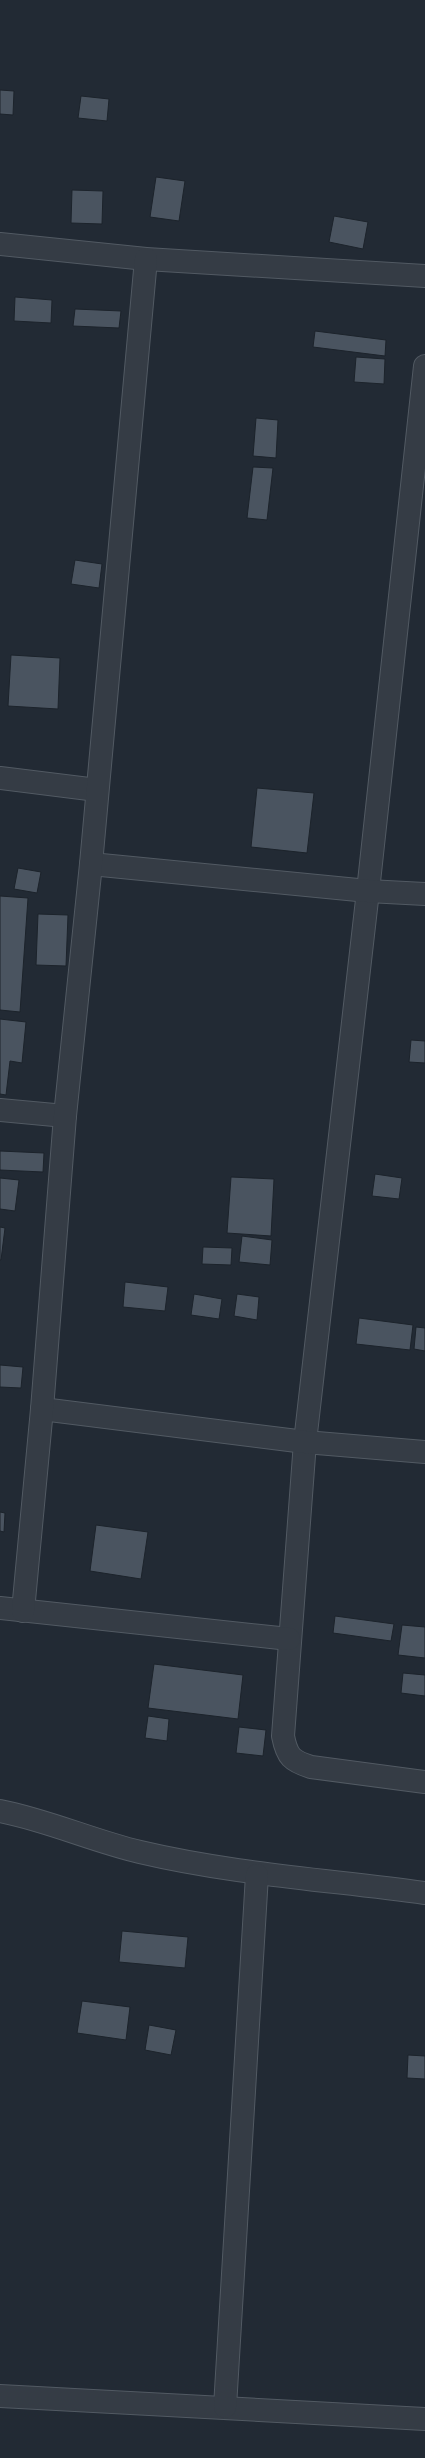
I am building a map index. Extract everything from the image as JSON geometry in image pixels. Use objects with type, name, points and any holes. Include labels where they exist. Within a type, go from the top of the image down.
[{"type":"street","points":[[0,244],[146,259],[425,276]]},
{"type":"street","points":[[23,1610],[42,1408],[65,1116],[91,864],[146,259]]},
{"type":"street","points":[[425,366],[368,891],[305,1442],[288,1639],[283,1736],[285,1750],[295,1762],[311,1767],[425,1782]]},
{"type":"street","points":[[0,778],[97,790]]},
{"type":"street","points":[[91,864],[368,891],[425,894]]},
{"type":"street","points":[[0,1110],[65,1116]]},
{"type":"street","points":[[42,1408],[305,1442],[425,1452]]},
{"type":"street","points":[[0,1608],[288,1639]]},
{"type":"street","points":[[0,1811],[140,1852],[257,1875],[333,1881],[425,1893]]},
{"type":"street","points":[[225,2407],[257,1875]]},
{"type":"street","points":[[0,2396],[425,2419]]},
{"type":"building","points":[[0,90],[14,91],[13,115],[0,114]]},
{"type":"building","points":[[81,96],[109,99],[107,121],[78,118]]},
{"type":"building","points":[[156,177],[185,181],[179,221],[150,217]]},
{"type":"building","points":[[72,190],[103,191],[102,224],[71,223]]},
{"type":"building","points":[[334,216],[368,222],[363,249],[329,242]]},
{"type":"building","points":[[15,297],[52,300],[51,323],[14,321]]},
{"type":"building","points":[[75,309],[121,311],[119,328],[73,326]]},
{"type":"building","points":[[315,331],[386,340],[385,356],[313,347]]},
{"type":"building","points":[[356,357],[385,359],[384,384],[354,382]]},
{"type":"building","points":[[256,418],[278,420],[276,458],[253,456]]},
{"type":"building","points":[[253,467],[273,468],[267,520],[247,518]]},
{"type":"building","points":[[75,560],[102,564],[99,588],[71,584]]},
{"type":"building","points":[[11,655],[60,658],[58,709],[8,706]]},
{"type":"building","points":[[257,788],[314,793],[307,853],[251,847]]},
{"type":"building","points":[[18,868],[41,872],[37,893],[14,889]]},
{"type":"building","points":[[0,896],[28,898],[20,1012],[0,1010]]},
{"type":"building","points":[[38,914],[68,915],[66,966],[36,965]]},
{"type":"building","points":[[0,1019],[26,1022],[22,1063],[10,1061],[6,1095],[0,1094]]},
{"type":"building","points":[[411,1040],[425,1041],[425,1063],[409,1062]]},
{"type":"building","points":[[0,1151],[44,1153],[43,1172],[0,1170]]},
{"type":"building","points":[[375,1174],[402,1178],[399,1199],[372,1196]]},
{"type":"building","points":[[231,1177],[274,1179],[271,1236],[227,1233]]},
{"type":"building","points":[[0,1178],[19,1180],[15,1211],[0,1209]]},
{"type":"building","points":[[0,1227],[5,1228],[1,1260],[0,1260]]},
{"type":"building","points":[[242,1236],[272,1240],[270,1265],[239,1262]]},
{"type":"building","points":[[203,1247],[232,1248],[231,1265],[202,1264]]},
{"type":"building","points":[[125,1282],[168,1287],[165,1311],[123,1307]]},
{"type":"building","points":[[194,1294],[222,1299],[219,1319],[191,1315]]},
{"type":"building","points":[[237,1294],[259,1297],[257,1320],[234,1316]]},
{"type":"building","points":[[359,1318],[413,1325],[410,1350],[356,1344]]},
{"type":"building","points":[[416,1327],[425,1328],[425,1351],[414,1349]]},
{"type":"building","points":[[0,1365],[23,1367],[21,1388],[0,1387]]},
{"type":"building","points":[[0,1512],[5,1513],[4,1532],[0,1531]]},
{"type":"building","points":[[96,1525],[148,1532],[141,1579],[90,1571]]},
{"type":"building","points":[[335,1616],[394,1624],[391,1641],[333,1633]]},
{"type":"building","points":[[402,1625],[425,1627],[425,1658],[398,1655]]},
{"type":"building","points":[[154,1664],[243,1675],[238,1719],[148,1708]]},
{"type":"building","points":[[403,1673],[425,1675],[425,1696],[401,1693]]},
{"type":"building","points":[[148,1716],[169,1719],[167,1741],[145,1738]]},
{"type":"building","points":[[239,1727],[266,1730],[263,1756],[236,1753]]},
{"type":"building","points":[[122,1931],[188,1937],[185,1968],[119,1962]]},
{"type":"building","points":[[82,2001],[130,2007],[126,2040],[77,2033]]},
{"type":"building","points":[[149,2025],[176,2030],[171,2055],[145,2050]]},
{"type":"building","points":[[408,2055],[425,2056],[425,2079],[407,2078]]}]
